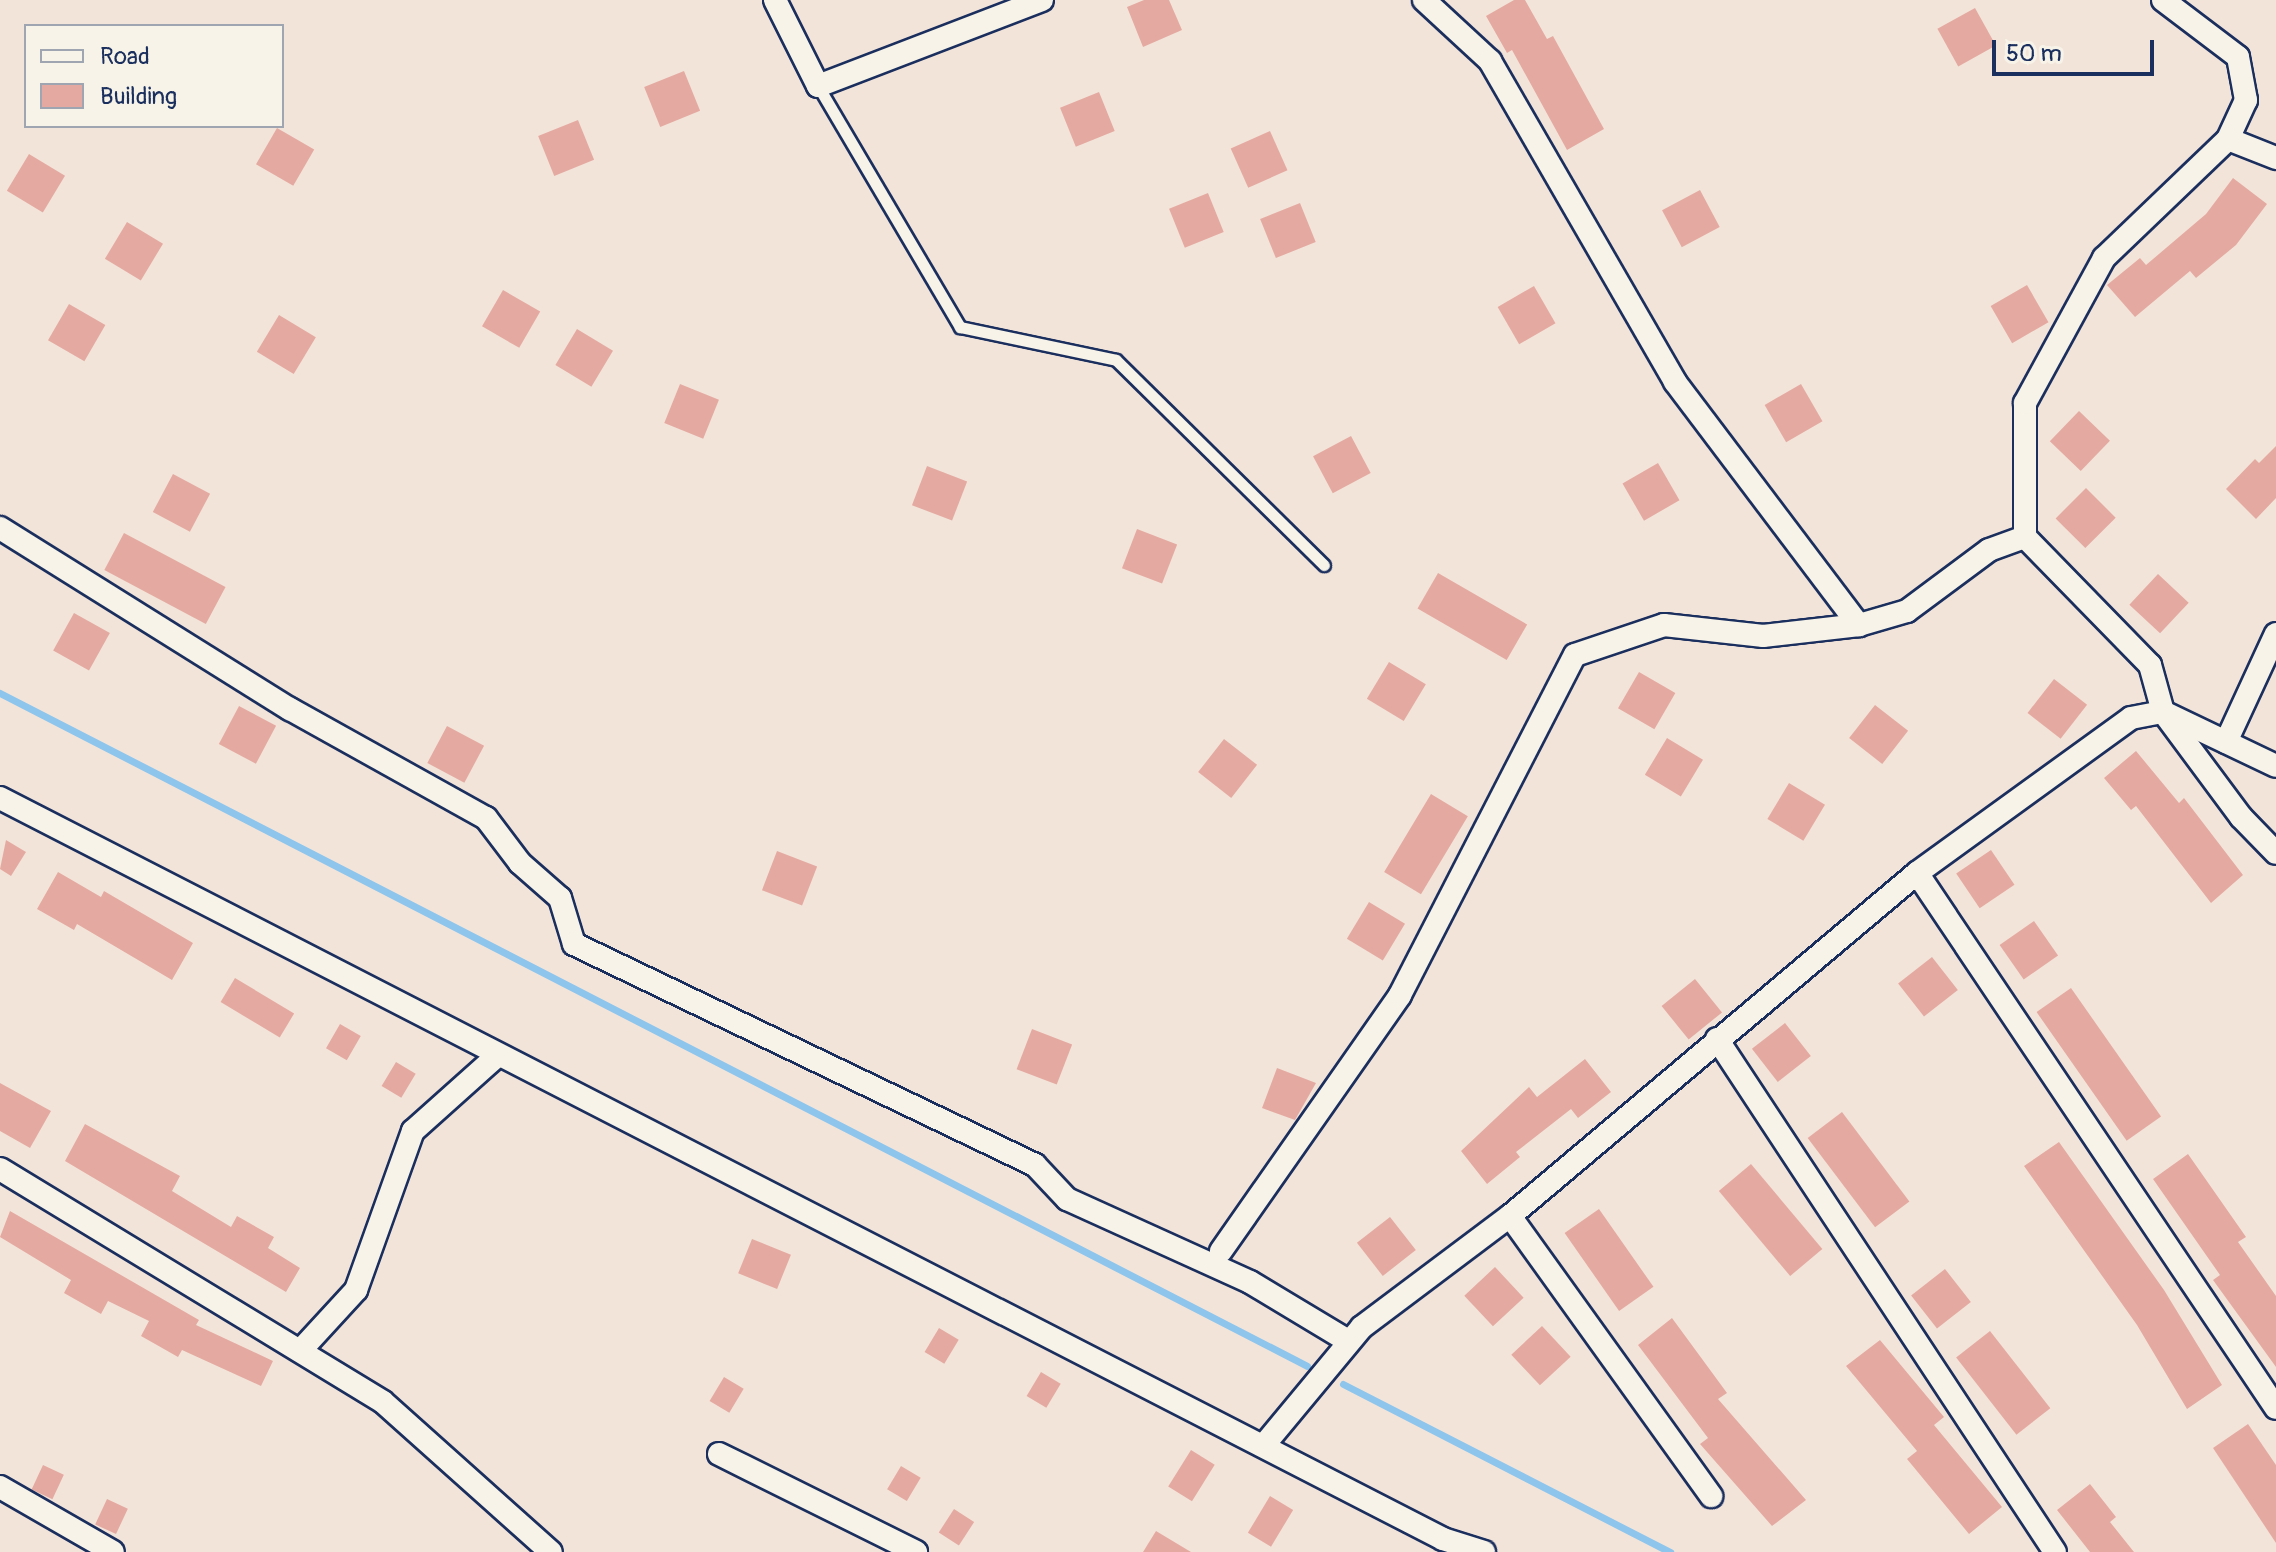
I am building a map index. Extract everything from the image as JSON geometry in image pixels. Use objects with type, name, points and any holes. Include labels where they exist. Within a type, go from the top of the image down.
[{"type":"street","points":[[775,0],[818,86],[1042,0]]},
{"type":"street","points":[[1424,0],[1490,61],[1675,382],[1859,625]]},
{"type":"street","points":[[2163,0],[2238,57],[2246,100],[2228,139],[2104,258],[2025,403],[2025,537],[2150,665],[2163,712],[2241,817],[2276,853]]},
{"type":"street","points":[[2228,139],[2276,158]]},
{"type":"street","points":[[0,528],[290,709],[486,818],[520,863],[560,898],[574,944],[1035,1165],[1067,1199],[1250,1282],[1348,1341]]},
{"type":"street","points":[[1221,1251],[1400,995],[1575,655],[1664,625],[1763,636],[1859,625],[1907,611],[1989,550],[2025,537]]},
{"type":"street","points":[[2226,742],[2276,634]]},
{"type":"street","points":[[1264,1445],[1348,1341],[1510,1216],[1917,873],[2131,718],[2163,712],[2276,766]]},
{"type":"street","points":[[0,798],[497,1056],[1443,1539],[1484,1552]]},
{"type":"street","points":[[1917,873],[2276,1408]]},
{"type":"street","points":[[1717,1039],[2055,1552]]},
{"type":"street","points":[[300,1351],[356,1290],[413,1131],[497,1056]]},
{"type":"street","points":[[0,1169],[383,1402],[551,1552]]},
{"type":"street","points":[[1510,1216],[1711,1496]]},
{"type":"street","points":[[719,1454],[916,1552]]},
{"type":"street","points":[[0,1487],[113,1552]]},
{"type":"lane","points":[[818,86],[960,327],[1116,360],[1324,565]]},
{"type":"building","points":[[1144,0],[1169,0],[1182,30],[1143,47],[1127,7]]},
{"type":"building","points":[[1514,0],[1525,0],[1547,39],[1553,36],[1604,129],[1567,150],[1512,50],[1507,53],[1486,16]]},
{"type":"building","points":[[1975,8],[1996,46],[1958,66],[1937,29]]},
{"type":"building","points":[[684,71],[700,111],[660,127],[644,87]]},
{"type":"building","points":[[1099,92],[1115,131],[1076,147],[1060,108]]},
{"type":"building","points":[[578,120],[594,160],[554,176],[538,136]]},
{"type":"building","points":[[277,128],[314,150],[293,186],[256,164]]},
{"type":"building","points":[[1270,131],[1287,170],[1248,188],[1231,148]]},
{"type":"building","points":[[29,154],[65,176],[43,212],[7,191]]},
{"type":"building","points":[[2233,178],[2267,204],[2236,245],[2196,278],[2190,271],[2135,317],[2107,285],[2140,258],[2146,265],[2206,214]]},
{"type":"building","points":[[1700,190],[1720,227],[1682,247],[1662,210]]},
{"type":"building","points":[[1208,193],[1224,232],[1185,248],[1169,209]]},
{"type":"building","points":[[1300,203],[1316,242],[1276,258],[1260,219]]},
{"type":"building","points":[[127,222],[163,244],[141,280],[105,259]]},
{"type":"building","points":[[2027,285],[2048,322],[2012,343],[1991,306]]},
{"type":"building","points":[[1534,286],[1556,323],[1519,344],[1498,307]]},
{"type":"building","points":[[503,290],[540,312],[519,348],[482,326]]},
{"type":"building","points":[[69,304],[105,325],[84,361],[48,340]]},
{"type":"building","points":[[279,315],[316,337],[294,374],[257,352]]},
{"type":"building","points":[[577,329],[613,351],[591,387],[555,365]]},
{"type":"building","points":[[680,384],[719,400],[703,439],[664,423]]},
{"type":"building","points":[[1801,384],[1822,421],[1786,442],[1765,405]]},
{"type":"building","points":[[2079,411],[2110,441],[2081,471],[2050,441]]},
{"type":"building","points":[[1351,436],[1371,473],[1333,493],[1313,456]]},
{"type":"building","points":[[2276,446],[2276,498],[2256,519],[2226,489],[2255,459],[2259,463]]},
{"type":"building","points":[[1658,463],[1680,500],[1644,521],[1622,484]]},
{"type":"building","points":[[927,466],[967,481],[952,521],[912,505]]},
{"type":"building","points":[[173,474],[210,494],[190,532],[153,512]]},
{"type":"building","points":[[2086,488],[2116,518],[2085,548],[2056,518]]},
{"type":"building","points":[[1137,529],[1177,544],[1162,584],[1122,568]]},
{"type":"building","points":[[124,533],[226,587],[206,624],[104,570]]},
{"type":"building","points":[[1438,573],[1527,624],[1507,660],[1418,609]]},
{"type":"building","points":[[2158,574],[2189,603],[2160,633],[2129,605]]},
{"type":"building","points":[[74,613],[110,633],[89,670],[53,651]]},
{"type":"building","points":[[1389,662],[1426,684],[1404,721],[1367,699]]},
{"type":"building","points":[[1639,672],[1675,693],[1654,729],[1618,708]]},
{"type":"building","points":[[2054,679],[2087,705],[2061,739],[2028,713]]},
{"type":"building","points":[[1875,705],[1908,731],[1882,764],[1849,738]]},
{"type":"building","points":[[239,706],[276,726],[256,764],[219,744]]},
{"type":"building","points":[[447,726],[484,746],[464,783],[427,763]]},
{"type":"building","points":[[1667,738],[1703,760],[1681,796],[1645,775]]},
{"type":"building","points":[[1224,739],[1257,765],[1231,798],[1198,772]]},
{"type":"building","points":[[2136,751],[2179,803],[2184,798],[2243,875],[2211,903],[2136,806],[2131,810],[2104,778]]},
{"type":"building","points":[[1789,783],[1825,805],[1803,841],[1767,819]]},
{"type":"building","points":[[1431,794],[1468,816],[1421,894],[1384,872]]},
{"type":"building","points":[[6,840],[26,852],[11,876],[0,869]]},
{"type":"building","points":[[1991,850],[2014,885],[1980,908],[1956,873]]},
{"type":"building","points":[[777,851],[817,866],[802,906],[762,890]]},
{"type":"building","points":[[58,872],[101,897],[104,891],[193,943],[172,980],[77,924],[74,930],[37,909]]},
{"type":"building","points":[[1369,902],[1405,924],[1383,960],[1347,939]]},
{"type":"building","points":[[2034,921],[2058,955],[2024,979],[2000,945]]},
{"type":"building","points":[[1932,957],[1958,990],[1924,1017],[1898,983]]},
{"type":"building","points":[[235,978],[294,1014],[280,1038],[221,1002]]},
{"type":"building","points":[[1695,979],[1722,1012],[1689,1039],[1662,1006]]},
{"type":"building","points":[[2071,988],[2161,1117],[2127,1141],[2037,1012]]},
{"type":"building","points":[[1785,1023],[1811,1056],[1778,1082],[1752,1049]]},
{"type":"building","points":[[340,1024],[361,1036],[347,1060],[326,1048]]},
{"type":"building","points":[[1032,1029],[1072,1044],[1057,1085],[1017,1069]]},
{"type":"building","points":[[1585,1059],[1611,1092],[1578,1118],[1571,1109],[1516,1152],[1520,1157],[1487,1184],[1461,1151],[1529,1087],[1537,1097]]},
{"type":"building","points":[[396,1062],[416,1074],[401,1098],[382,1086]]},
{"type":"building","points":[[1277,1068],[1316,1083],[1295,1120],[1262,1108]]},
{"type":"building","points":[[0,1083],[51,1111],[30,1148],[0,1131]]},
{"type":"building","points":[[1842,1112],[1909,1201],[1875,1227],[1808,1138]]},
{"type":"building","points":[[85,1124],[180,1176],[172,1191],[231,1227],[237,1216],[274,1237],[268,1248],[300,1268],[286,1292],[65,1161]]},
{"type":"building","points":[[2059,1142],[2164,1290],[2222,1385],[2187,1409],[2137,1325],[2024,1166]]},
{"type":"building","points":[[2188,1154],[2246,1237],[2238,1242],[2276,1296],[2276,1367],[2213,1280],[2220,1275],[2153,1179]]},
{"type":"building","points":[[1751,1164],[1822,1249],[1790,1276],[1719,1191]]},
{"type":"building","points":[[1599,1209],[1653,1287],[1619,1311],[1565,1233]]},
{"type":"building","points":[[10,1211],[199,1320],[196,1325],[273,1361],[261,1386],[182,1350],[178,1357],[141,1336],[149,1321],[108,1301],[101,1314],[64,1293],[71,1280],[0,1237]]},
{"type":"building","points":[[1390,1217],[1416,1250],[1383,1276],[1357,1243]]},
{"type":"building","points":[[752,1239],[791,1255],[777,1289],[738,1273]]},
{"type":"building","points":[[1495,1267],[1524,1298],[1493,1326],[1464,1296]]},
{"type":"building","points":[[1945,1269],[1971,1302],[1937,1329],[1911,1295]]},
{"type":"building","points":[[1672,1318],[1727,1393],[1718,1399],[1806,1500],[1772,1526],[1700,1444],[1708,1438],[1638,1345]]},
{"type":"building","points":[[1542,1326],[1571,1357],[1540,1385],[1511,1355]]},
{"type":"building","points":[[939,1328],[959,1340],[944,1364],[925,1352]]},
{"type":"building","points":[[1990,1331],[2050,1408],[2016,1435],[1956,1357]]},
{"type":"building","points":[[1880,1340],[1944,1417],[1934,1425],[2002,1507],[1969,1534],[1907,1459],[1917,1451],[1846,1366]]},
{"type":"building","points":[[1041,1372],[1061,1384],[1046,1408],[1027,1396]]},
{"type":"building","points":[[724,1377],[744,1389],[729,1413],[710,1401]]},
{"type":"building","points":[[2248,1424],[2276,1465],[2276,1543],[2213,1448]]},
{"type":"building","points":[[1191,1450],[1215,1465],[1192,1501],[1168,1486]]},
{"type":"building","points":[[43,1465],[64,1475],[52,1499],[32,1489]]},
{"type":"building","points":[[901,1466],[921,1478],[907,1501],[887,1489]]},
{"type":"building","points":[[2090,1484],[2116,1517],[2110,1522],[2134,1552],[2090,1552],[2057,1510]]},
{"type":"building","points":[[1270,1496],[1293,1510],[1271,1547],[1248,1533]]},
{"type":"building","points":[[107,1499],[128,1509],[116,1534],[95,1524]]},
{"type":"building","points":[[954,1509],[974,1522],[959,1546],[939,1532]]},
{"type":"building","points":[[1156,1531],[1191,1552],[1143,1552]]},
{"type":"waterway","points":[[0,693],[1307,1366]]},
{"type":"waterway","points":[[1343,1384],[1670,1552]]}]
